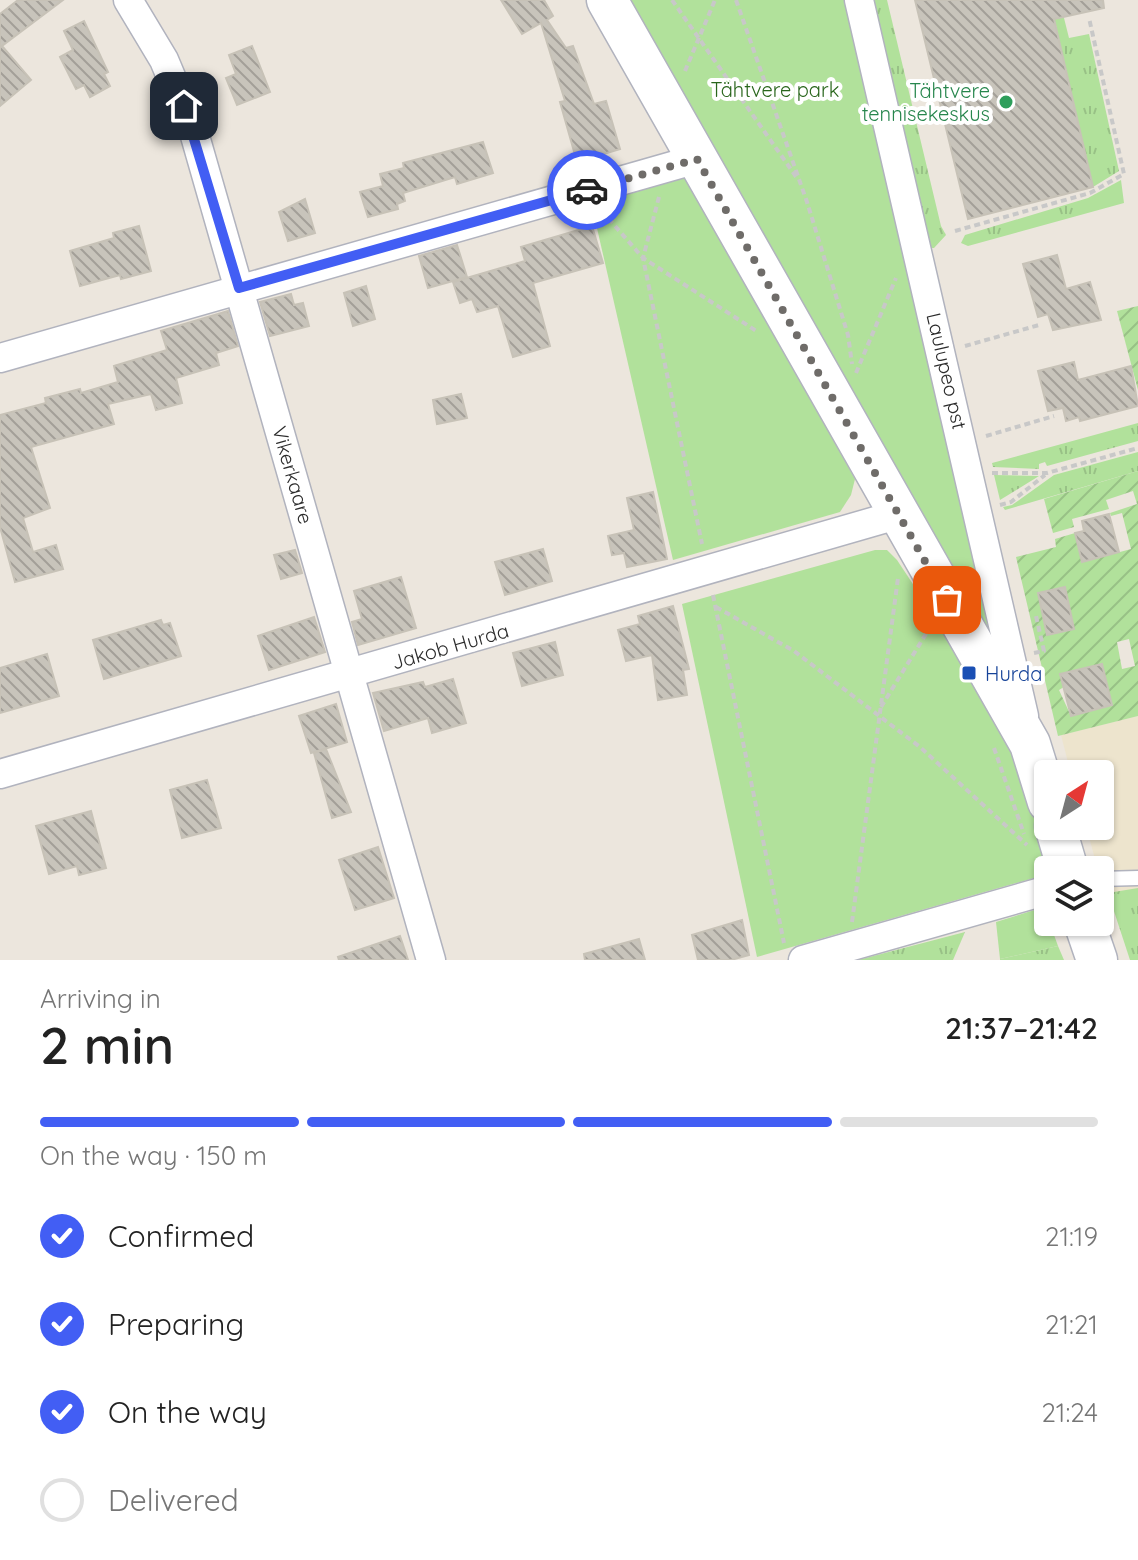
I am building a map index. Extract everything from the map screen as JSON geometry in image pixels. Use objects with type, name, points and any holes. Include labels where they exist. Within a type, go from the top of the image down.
[{"type":"main road","points":[[607,0],[1030,744],[1035,760]]},
{"type":"main road","points":[[1045,840],[1057,856]]},
{"type":"main road","points":[[1089,936],[1097,960]]},
{"type":"street","name":"Vikerkaare","points":[[128,0],[164,60],[193,129],[431,960]]},
{"type":"street","name":"Laulupeo pst","points":[[859,0],[1030,744]]},
{"type":"street","points":[[0,358],[697,159]]},
{"type":"street","name":"Jakob Hurda","points":[[0,774],[900,514]]},
{"type":"street","points":[[803,960],[1034,894]]},
{"type":"lane","points":[[1114,879],[1138,878]]},
{"type":"path","points":[[672,0],[801,183]]},
{"type":"path","points":[[682,77],[715,0]]},
{"type":"path","points":[[736,0],[801,183],[848,335],[854,378],[898,275],[923,269]]},
{"type":"path","points":[[955,231],[1090,193],[1124,174],[1089,18]]},
{"type":"path","points":[[585,191],[643,258],[763,336]]},
{"type":"path","points":[[965,346],[1039,325]]},
{"type":"path","points":[[986,436],[1054,416]]},
{"type":"path","points":[[1003,471],[1047,473],[1138,448]]},
{"type":"path","points":[[1011,502],[1047,473]]},
{"type":"path","points":[[849,947],[899,571]]},
{"type":"path","points":[[716,607],[794,651],[878,718],[1034,830]]},
{"type":"path","points":[[1036,616],[1044,651],[1039,652]]},
{"type":"path","points":[[880,709],[934,621]]},
{"type":"shaded area","points":[[1138,716],[1138,960],[1114,906],[1114,856],[1094,856],[1090,840],[1114,840],[1114,760],[1067,760],[1061,735]]},
{"type":"green space","name":"Tähtvere park","points":[[622,0],[847,0],[995,627],[992,642]]},
{"type":"green space","points":[[866,0],[887,0],[941,226],[946,235],[934,248],[926,248]]},
{"type":"green space","points":[[1063,14],[1069,38],[1089,34],[1119,171],[1093,187],[1054,17]]},
{"type":"green space","points":[[676,178],[685,179],[693,188],[855,479],[851,495],[840,512],[673,560],[591,202]]},
{"type":"green space","points":[[1121,180],[1124,203],[968,246],[961,243],[965,235],[1088,198]]},
{"type":"green space","points":[[1138,306],[1138,390],[1117,311]]},
{"type":"green space","points":[[1138,423],[1138,441],[1047,466],[1045,462],[1039,464],[1039,469],[993,467],[992,463]]},
{"type":"green space","points":[[1138,452],[1138,471],[1005,510],[1003,507],[1012,505],[1054,475]]},
{"type":"green space","points":[[1138,471],[1138,716],[1058,736],[1016,557],[1056,547],[1055,539],[1075,533],[1083,562],[1131,549],[1122,513],[1111,516],[1110,513],[1137,504],[1133,491],[1106,500],[1109,509],[1072,519],[1074,527],[1053,533],[1044,499]],"holes":[[[1065,587],[1074,629],[1047,635],[1038,593]],[[1129,639],[1135,666],[1122,669],[1117,642]],[[1101,664],[1112,705],[1071,716],[1059,690]]]},
{"type":"green space","points":[[994,475],[1039,476],[1000,500]]},
{"type":"green space","points":[[875,550],[887,550],[897,560],[999,714],[1019,751],[1034,804],[1034,840],[1044,840],[1049,856],[1034,856],[1034,878],[757,957],[682,604]]},
{"type":"green space","points":[[1138,888],[1138,960],[1130,960],[1114,911],[1114,892]]},
{"type":"green space","points":[[1034,910],[1034,936],[1054,936],[1058,946],[1000,959],[996,922]]},
{"type":"green space","points":[[965,932],[953,960],[858,960]]},
{"type":"green space","points":[[1058,946],[1064,960],[1000,960],[1000,959]]},
{"type":"building","points":[[18,0],[63,0],[2,46],[31,80],[0,106],[0,14]]},
{"type":"building","points":[[501,0],[544,0],[553,16],[547,20],[566,48],[573,46],[594,104],[606,101],[620,149],[577,162],[560,102],[565,101],[541,23],[522,34]]},
{"type":"building","name":"Tähtvere tennisekeskus","points":[[915,0],[1103,0],[1104,8],[1054,19],[1093,187],[968,219]]},
{"type":"building","points":[[84,21],[108,72],[104,74],[110,86],[90,97],[84,85],[76,89],[60,57],[73,50],[64,31]]},
{"type":"building","points":[[252,46],[270,92],[237,105],[226,78],[236,74],[229,55]]},
{"type":"building","points":[[483,142],[493,173],[457,184],[455,177],[403,193],[405,201],[397,204],[398,209],[368,217],[360,192],[383,186],[380,174],[404,168],[403,163]]},
{"type":"building","points":[[305,199],[315,233],[288,241],[279,212]]},
{"type":"building","points":[[139,226],[151,271],[121,279],[120,275],[80,286],[70,251],[114,238],[113,233]]},
{"type":"building","points":[[592,226],[603,263],[533,283],[550,346],[513,357],[498,306],[477,312],[472,299],[460,303],[453,282],[525,261],[521,247]]},
{"type":"building","points":[[457,245],[467,277],[428,288],[419,256]]},
{"type":"building","points":[[1057,255],[1066,289],[1090,282],[1101,320],[1053,330],[1048,314],[1038,317],[1023,264]]},
{"type":"building","points":[[366,286],[375,319],[353,326],[344,293]]},
{"type":"building","points":[[291,294],[294,305],[303,303],[309,326],[270,336],[260,302]]},
{"type":"building","points":[[228,311],[238,346],[216,353],[219,365],[176,378],[182,403],[156,410],[151,394],[108,404],[114,424],[31,447],[50,508],[23,518],[33,552],[56,545],[63,569],[15,582],[0,527],[0,415],[46,403],[45,398],[80,389],[81,393],[118,382],[114,366],[167,350],[161,331]]},
{"type":"building","points":[[1074,362],[1078,380],[1131,366],[1138,406],[1080,421],[1079,417],[1066,421],[1063,408],[1048,411],[1038,371]]},
{"type":"building","points":[[461,394],[467,418],[437,424],[433,400]]},
{"type":"building","points":[[653,492],[667,559],[627,567],[624,553],[612,555],[608,536],[634,530],[627,498]]},
{"type":"building","points":[[1109,514],[1119,552],[1082,562],[1075,533],[1084,531],[1082,521]]},
{"type":"building","points":[[543,549],[552,581],[505,595],[495,562]]},
{"type":"building","points":[[295,550],[302,573],[281,579],[274,555]]},
{"type":"building","points":[[401,577],[416,628],[358,645],[352,622],[362,619],[354,591]]},
{"type":"building","points":[[1065,587],[1074,629],[1047,635],[1038,593]]},
{"type":"building","points":[[673,606],[689,669],[683,670],[687,695],[658,700],[652,655],[626,661],[618,630],[640,624],[638,616]]},
{"type":"building","points":[[314,617],[325,652],[269,670],[258,636]]},
{"type":"building","points":[[161,620],[163,625],[170,623],[181,656],[104,679],[93,640]]},
{"type":"building","points":[[555,642],[563,675],[522,686],[513,653]]},
{"type":"building","points":[[47,654],[59,696],[0,713],[0,668]]},
{"type":"building","points":[[1102,664],[1112,705],[1071,716],[1060,674]]},
{"type":"building","points":[[453,679],[466,723],[432,733],[428,718],[384,731],[373,693],[423,682],[425,687]]},
{"type":"building","points":[[336,704],[347,742],[311,753],[299,716]]},
{"type":"building","points":[[326,749],[351,812],[332,818],[314,753]]},
{"type":"building","points":[[207,780],[221,828],[182,838],[170,790]]},
{"type":"building","points":[[91,811],[106,868],[79,875],[77,866],[49,874],[36,826]]},
{"type":"building","points":[[378,847],[394,898],[355,910],[339,860]]},
{"type":"building","points":[[742,920],[749,955],[731,960],[698,960],[692,935]]},
{"type":"building","points":[[400,936],[408,960],[339,960],[338,957]]},
{"type":"building","points":[[639,939],[645,960],[585,960],[584,954]]},
{"type":"way so far","points":[[587,190],[697,159],[947,600]]},
{"type":"place","name":"Tähtvere tennisekeskus","points":[[1006,102]]},
{"type":"place","name":"Hurda","points":[[969,673]]},
{"type":"route","points":[[184,106],[239,288],[587,190]]}]
